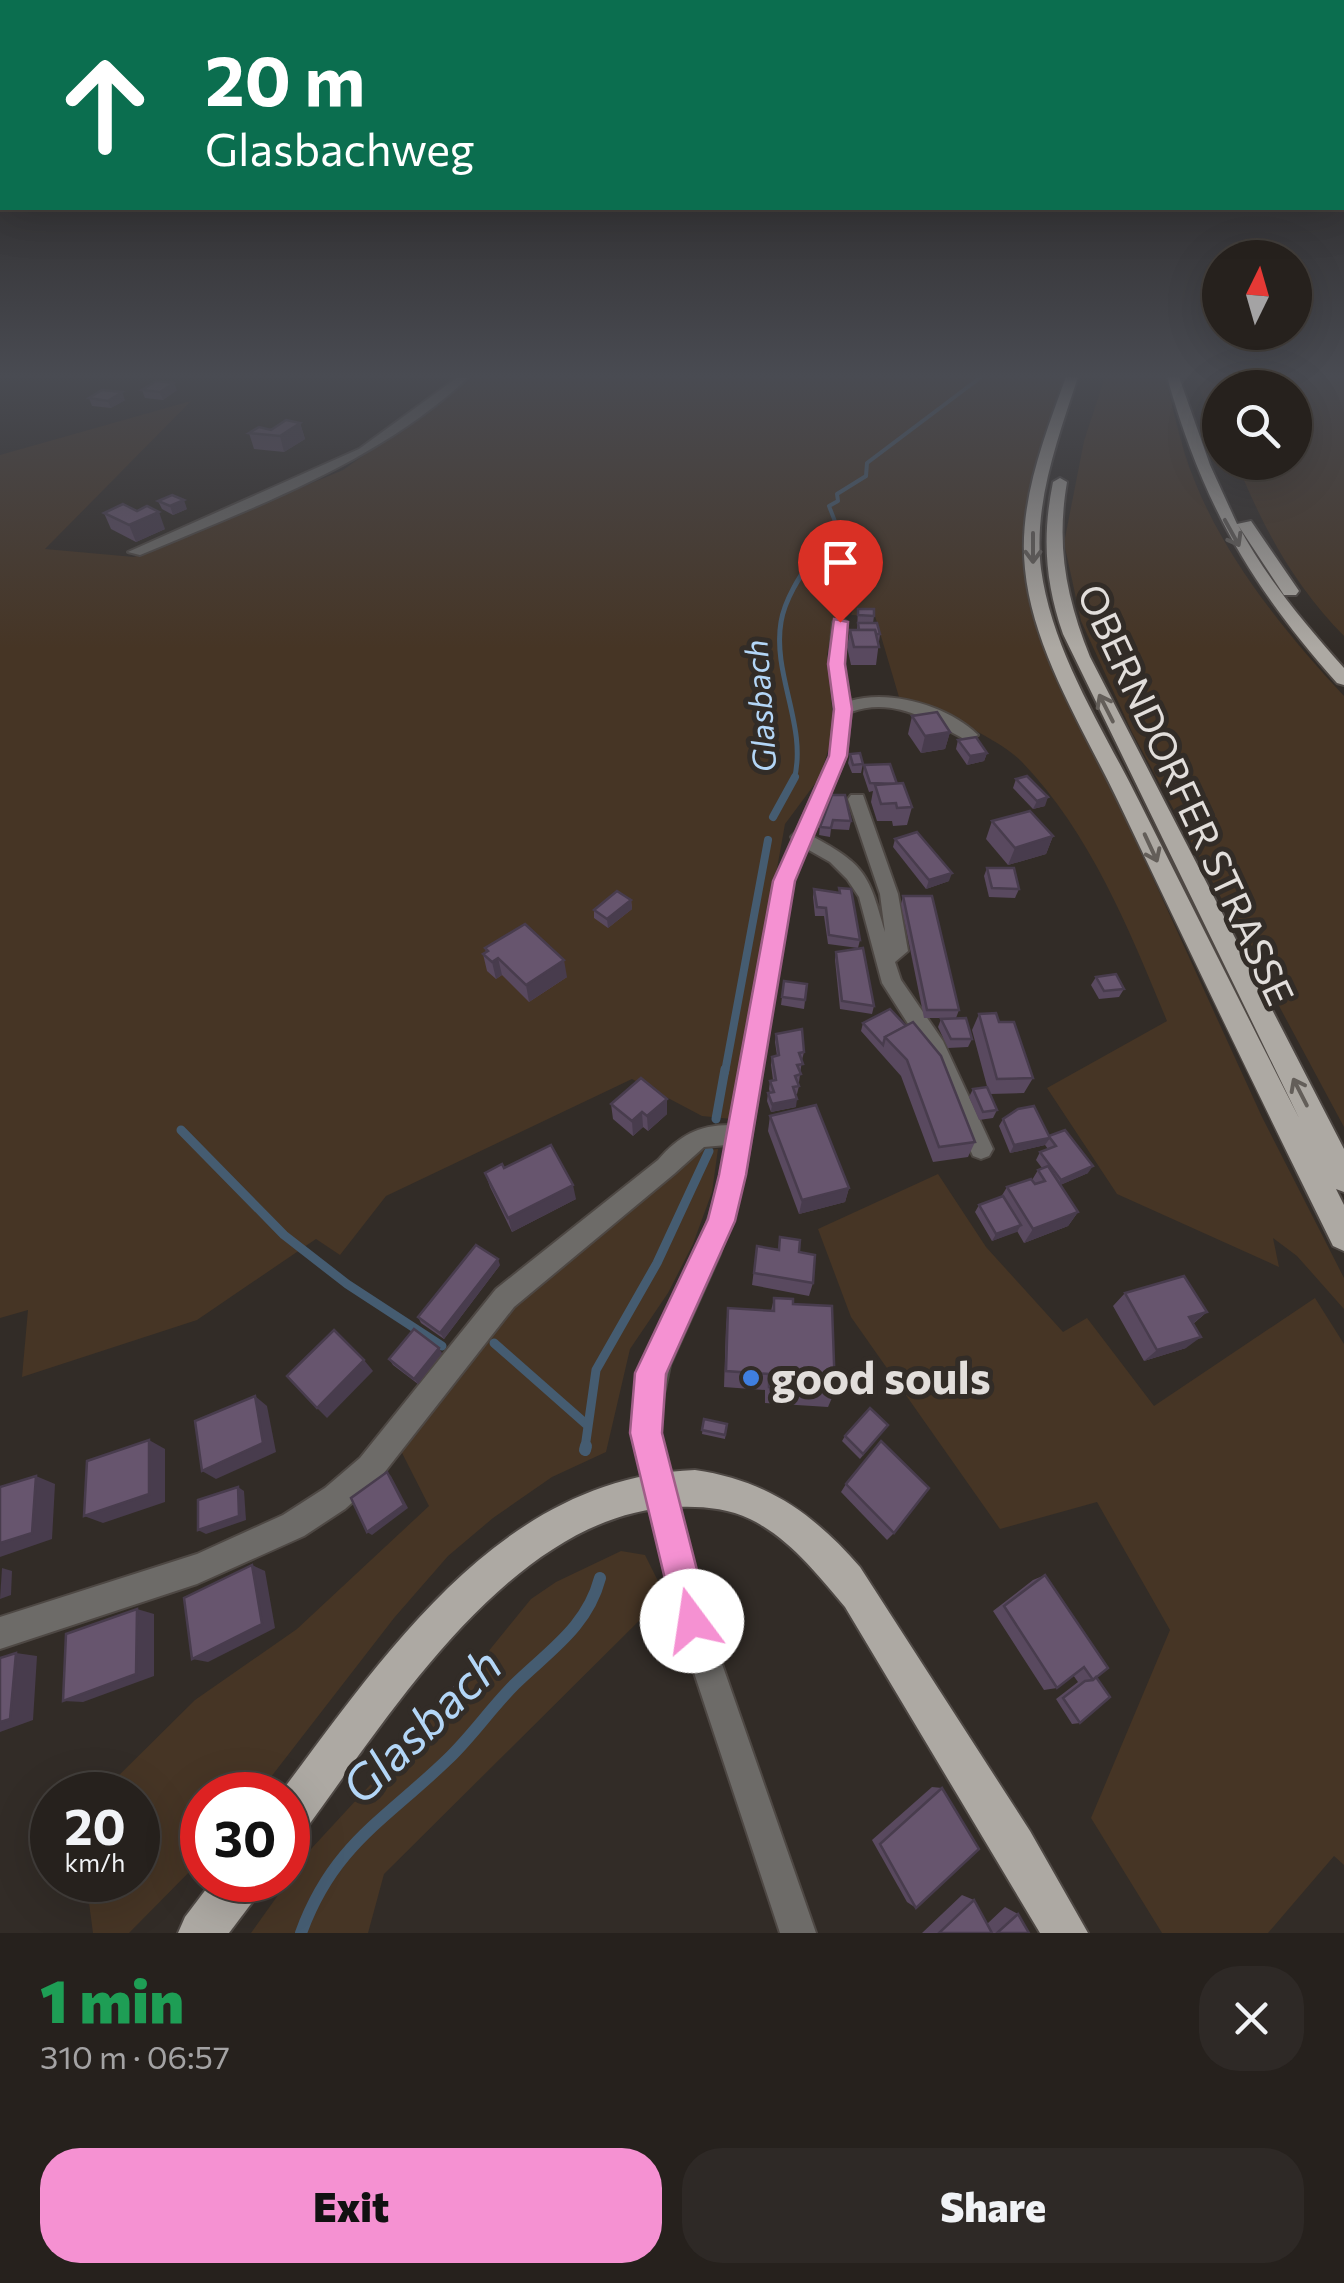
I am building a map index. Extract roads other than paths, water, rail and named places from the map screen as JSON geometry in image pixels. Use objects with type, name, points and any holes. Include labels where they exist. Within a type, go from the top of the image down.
[{"type":"main road","name":"OBERNDORFER STRASSE","points":[[1047,467],[1032,536],[1033,574],[1050,630],[1197,945],[1344,1236]]},
{"type":"main road","points":[[1200,467],[1234,538],[1278,601],[1344,679]]},
{"type":"main road","points":[[1217,467],[1252,536],[1299,604],[1344,656]]},
{"type":"main road","name":"OBERNDORFER STRASSE","points":[[1063,471],[1051,538],[1059,602],[1090,675],[1344,1179]]},
{"type":"main road","points":[[310,1790],[418,1654],[497,1569],[534,1540],[623,1497],[659,1490],[718,1491],[755,1502],[828,1556],[874,1620],[1065,1933]]},
{"type":"main road","points":[[201,1933],[224,1902]]},
{"type":"street","points":[[135,552],[244,508],[328,467]]},
{"type":"street","points":[[798,1933],[692,1621],[646,1433],[650,1373],[721,1221],[784,881],[838,756],[843,709],[836,664],[840,622]]},
{"type":"street","points":[[843,709],[875,700],[898,702],[970,735]]},
{"type":"street","points":[[856,799],[890,894],[898,951],[884,959]]},
{"type":"street","points":[[800,838],[836,857],[854,874],[868,896],[892,983],[952,1080],[981,1149]]},
{"type":"street","points":[[0,1633],[227,1555],[276,1536],[320,1512],[370,1468],[505,1298],[666,1166],[688,1142],[703,1134],[739,1135]]},
{"type":"waterway","name":"Glasbach","points":[[816,553],[836,524],[829,506],[838,501],[837,494],[866,476],[867,467]]},
{"type":"waterway","name":"Glasbach","points":[[794,778],[797,740],[781,662],[781,622],[790,594],[816,553]]},
{"type":"waterway","name":"Glasbach","points":[[773,817],[794,778]]},
{"type":"waterway","name":"Glasbach","points":[[725,1072],[768,840]]},
{"type":"waterway","name":"Glasbach","points":[[716,1119],[725,1069]]},
{"type":"waterway","points":[[181,1130],[284,1235],[347,1284],[442,1346]]},
{"type":"waterway","name":"Glasbach","points":[[585,1448],[596,1370],[657,1263],[709,1151]]},
{"type":"waterway","points":[[494,1343],[586,1424]]},
{"type":"waterway","name":"Glasbach","points":[[585,1450],[586,1446]]},
{"type":"waterway","name":"Glasbach","points":[[301,1933],[314,1903],[345,1855],[448,1759],[515,1684],[566,1637],[586,1610],[600,1578]]},
{"type":"place","name":"good souls","points":[[751,1378]]}]
